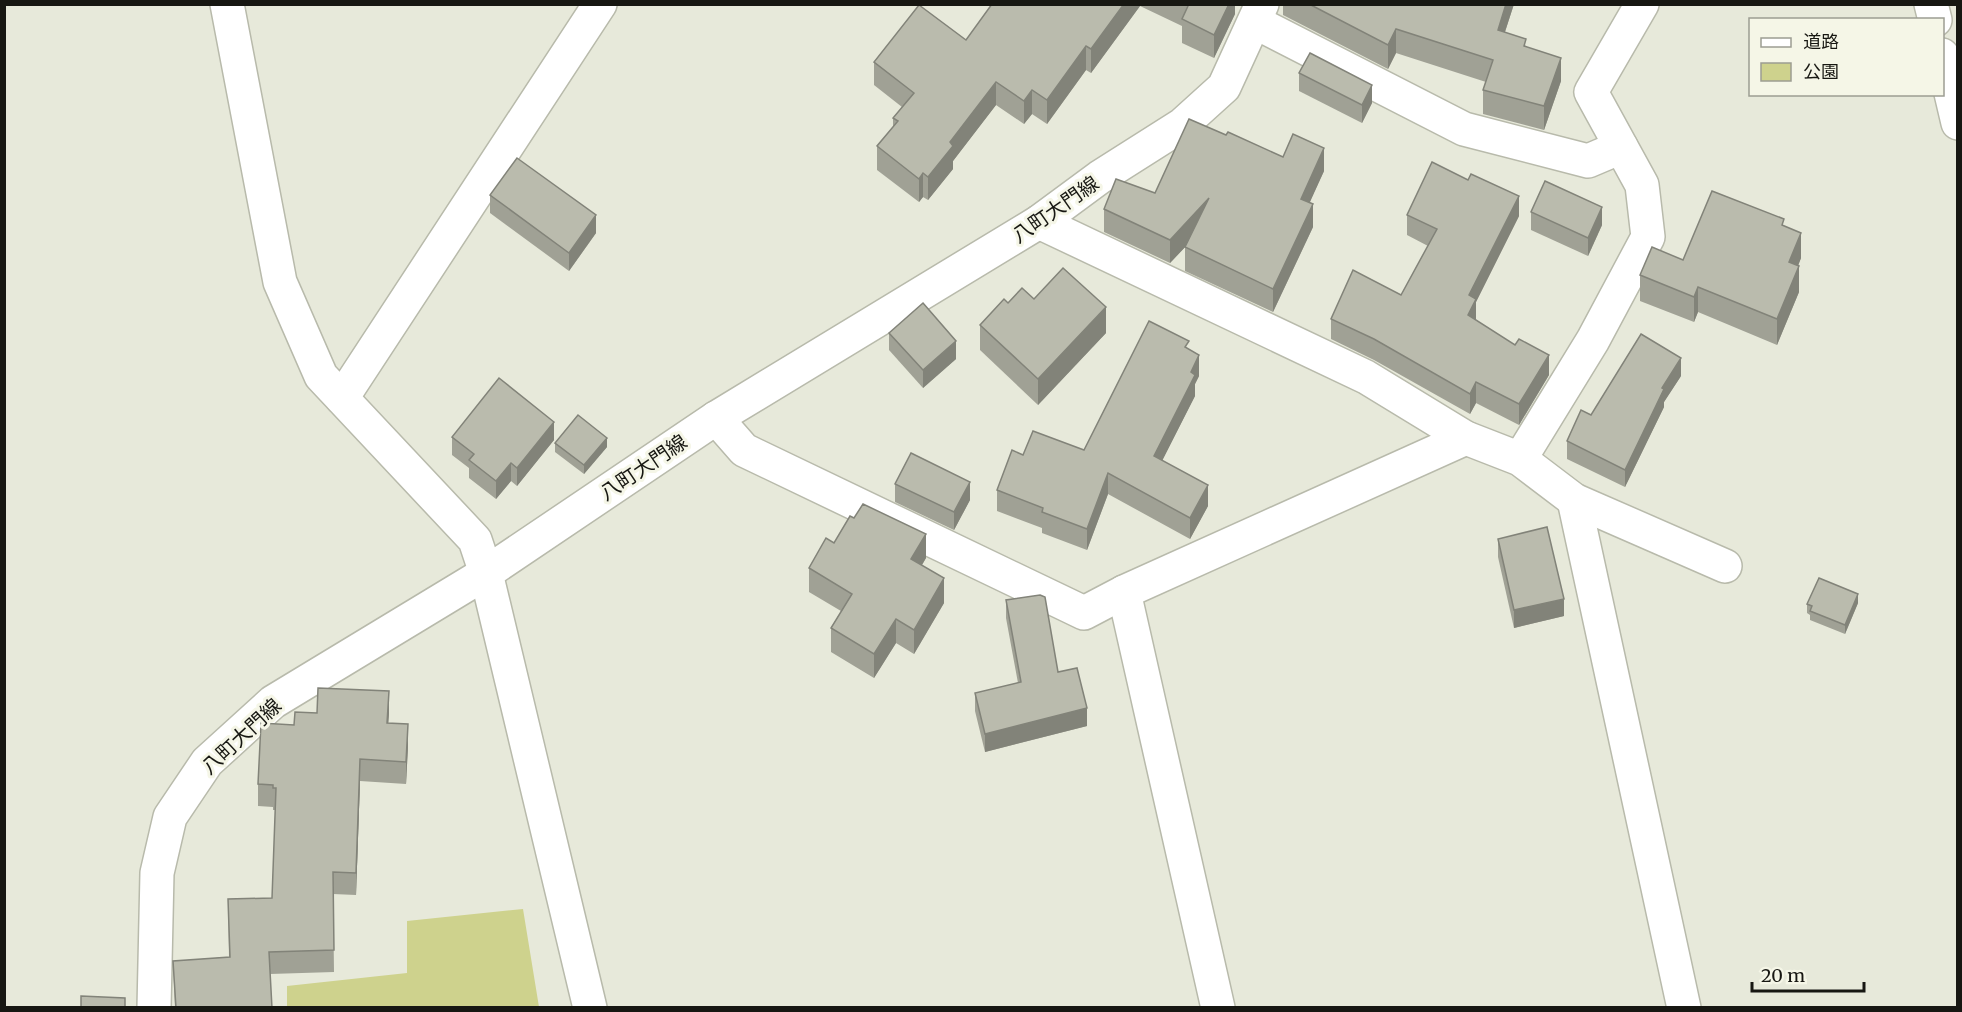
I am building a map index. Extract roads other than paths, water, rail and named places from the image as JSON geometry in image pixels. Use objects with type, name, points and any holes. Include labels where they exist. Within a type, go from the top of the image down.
[{"type":"street","points":[[227,4],[280,282],[321,376],[475,540],[486,573],[590,1008]]},
{"type":"street","points":[[342,398],[600,4]]},
{"type":"street","points":[[1520,459],[1593,340],[1648,237],[1642,185],[1591,92],[1641,4]]},
{"type":"street","points":[[1258,13],[1464,129],[1588,161],[1621,147]]},
{"type":"street","name":"八町大門線","points":[[154,1008],[157,873],[170,817],[207,762],[273,702],[486,573],[716,418],[1040,222],[1100,177],[1182,125],[1224,87],[1258,13]]},
{"type":"street","points":[[1944,64],[1958,123]]},
{"type":"street","points":[[1040,222],[1366,377],[1466,438],[1520,459],[1574,501],[1725,566]]},
{"type":"street","points":[[716,418],[744,450],[1084,613],[1124,592],[1466,438]]},
{"type":"street","points":[[1574,501],[1683,1008]]},
{"type":"street","points":[[1124,592],[1218,1008]]}]
